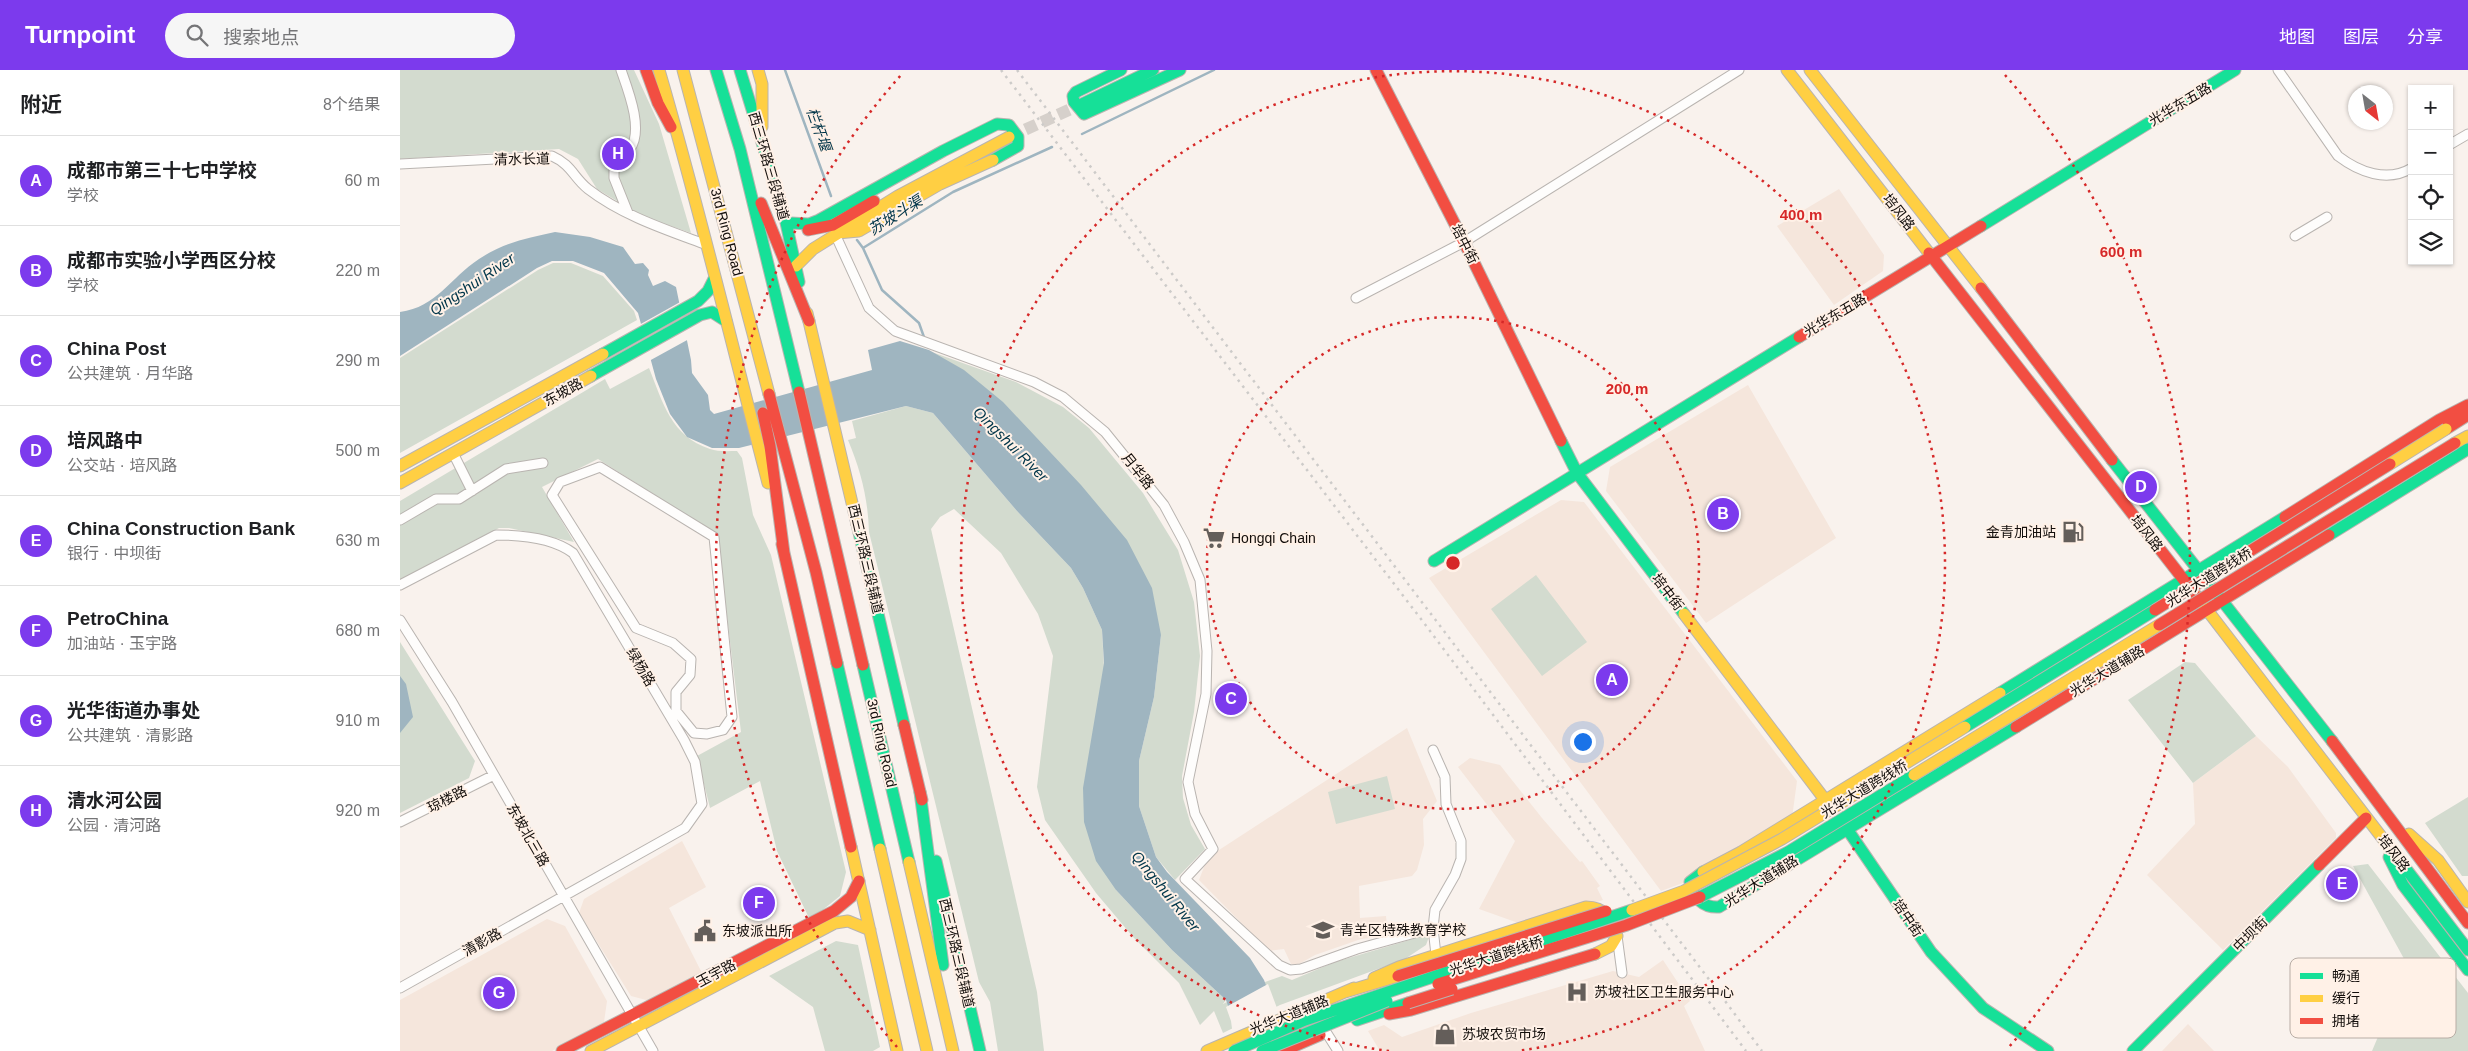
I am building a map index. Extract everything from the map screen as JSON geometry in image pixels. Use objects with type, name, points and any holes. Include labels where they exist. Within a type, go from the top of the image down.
[{"type":"main road","points":[[646,70],[658,103],[682,146]]},
{"type":"main road","points":[[660,70],[682,146],[708,245],[714,279],[748,401],[770,446],[784,553],[897,1051]]},
{"type":"main road","name":"3rd Ring Road","points":[[683,70],[752,329],[764,396],[770,446],[816,572],[927,1051]]},
{"type":"main road","points":[[716,70],[740,149],[809,321]]},
{"type":"main road","name":"西三环路三段辅道","points":[[740,70],[788,221],[796,266],[980,1051]]},
{"type":"main road","points":[[758,70],[762,84],[762,139]]},
{"type":"main road","points":[[1121,70],[1076,92],[1073,96],[1078,109],[1084,114],[1090,113],[1180,70]]},
{"type":"main road","points":[[1135,70],[1080,101],[1153,70]]},
{"type":"main road","name":"培中街","points":[[1376,70],[1464,242],[1577,473],[1847,829],[1938,959],[1983,1008],[2048,1051]]},
{"type":"main road","name":"培风路","points":[[1787,70],[1933,255],[2066,431],[2208,610],[2468,950]]},
{"type":"main road","name":"培风路","points":[[1810,70],[1949,245],[2084,424],[2224,600],[2390,816],[2468,923]]},
{"type":"main road","name":"光华东五路","points":[[1434,561],[2236,70]]},
{"type":"main road","points":[[788,221],[809,224],[819,220],[943,151],[997,124],[1009,125],[1018,137],[1018,146],[1011,150],[940,184],[859,231],[836,234]]},
{"type":"main road","points":[[788,221],[804,230],[833,225],[933,166],[1008,134],[937,173],[813,248],[796,266]]},
{"type":"main road","name":"3rd Ring Road","points":[[740,149],[810,435],[954,1051]]},
{"type":"main road","name":"东坡路","points":[[400,466],[626,342],[690,304],[708,291],[714,279]]},
{"type":"main road","points":[[690,304],[700,315],[712,312],[726,321]]},
{"type":"main road","name":"东坡路","points":[[400,483],[700,315]]},
{"type":"main road","name":"光华大道辅路","points":[[2468,405],[2439,420],[2184,580],[1741,852],[1692,878],[1691,886],[1703,904],[1708,908],[1719,907],[2298,555],[2468,449]]},
{"type":"main road","name":"光华大道跨线桥","points":[[1234,1051],[1323,1013],[1610,918],[1684,891],[1819,816],[2132,626],[2468,415]]},
{"type":"main road","name":"光华大道跨线桥","points":[[1262,1051],[1384,1002],[1636,922],[1691,901],[1796,847],[2468,436]]},
{"type":"main road","points":[[2280,520],[2265,539],[2274,556],[2283,558],[2298,555]]},
{"type":"main road","points":[[920,792],[954,1051]]},
{"type":"main road","points":[[2390,816],[2438,860],[2462,888],[2468,902]]},
{"type":"main road","name":"中坝街","points":[[2134,1051],[2366,818]]},
{"type":"main road","points":[[2376,829],[2403,886],[2468,970]]},
{"type":"main road","points":[[1287,1049],[1356,1020],[1408,1002],[1640,930],[1675,916],[1738,877]]},
{"type":"main road","name":"玉宇路","points":[[562,1051],[834,911],[845,904],[859,881]]},
{"type":"main road","points":[[1345,992],[1585,916],[1684,891]]},
{"type":"main road","points":[[845,904],[848,921],[870,930]]},
{"type":"main road","points":[[1345,992],[1399,967],[1586,906],[1596,906],[1607,912],[1614,923],[1617,936],[1611,946],[1603,951],[1411,1010],[1356,1020]]},
{"type":"main road","name":"玉宇路","points":[[591,1051],[835,923],[848,921]]},
{"type":"main road","name":"光华大道辅路","points":[[1207,1051],[1280,1018],[1345,992]]},
{"type":"street","points":[[621,70],[632,103],[636,134],[630,149],[614,167],[614,178],[628,213]]},
{"type":"street","points":[[1356,298],[1464,242],[1739,70]]},
{"type":"street","points":[[2278,70],[2338,156],[2367,173],[2387,176],[2408,170]]},
{"type":"street","points":[[2453,143],[2468,134]]},
{"type":"street","name":"清水长道","points":[[400,164],[552,156],[565,162],[587,188],[628,213],[659,228],[708,245]]},
{"type":"street","points":[[2295,236],[2327,217]]},
{"type":"street","name":"月华路","points":[[836,234],[869,308],[896,331],[929,345],[1034,382],[1063,398],[1105,432],[1164,505],[1184,542],[1200,580],[1207,651],[1206,694],[1188,782],[1195,814],[1213,849],[1185,879],[1279,965],[1290,970],[1301,969],[1357,949],[1433,928]]},
{"type":"street","points":[[453,453],[472,491]]},
{"type":"street","points":[[400,520],[436,499],[459,499],[506,469],[543,463]]},
{"type":"street","points":[[684,740],[694,733],[707,734],[724,730],[732,717],[714,537],[600,467],[560,482],[552,495],[636,628],[673,643],[691,659],[690,676],[676,692],[676,711],[694,733]]},
{"type":"street","name":"绿杨路","points":[[400,585],[496,535],[514,535],[562,545],[573,553],[684,740],[695,762],[702,804],[685,828],[563,897]]},
{"type":"street","name":"东坡北三路","points":[[400,620],[452,702],[652,1051]]},
{"type":"street","points":[[1433,750],[1445,777],[1446,804],[1461,841],[1461,859],[1455,876],[1435,910],[1433,928],[1436,955]]},
{"type":"street","name":"琼楼路","points":[[400,822],[494,775]]},
{"type":"street","name":"清影路","points":[[400,988],[563,897]]},
{"type":"street","points":[[1617,936],[1622,973]]},
{"type":"street","points":[[1326,1032],[1338,1051]]},
{"type":"shaded area","points":[[400,70],[634,70],[659,124],[691,233],[642,216],[597,189],[578,159],[559,149],[400,159]]},
{"type":"shaded area","points":[[1839,189],[1884,255],[1883,271],[1834,305],[1777,226]]},
{"type":"shaded area","points":[[553,263],[571,263],[603,276],[634,311],[637,320],[400,453],[400,358],[538,270]]},
{"type":"shaded area","points":[[929,351],[1016,382],[1063,407],[1089,428],[1143,493],[1178,550],[1194,602],[1200,656],[1194,712],[1182,776],[1183,798],[1191,825],[1205,849],[1175,880],[1156,857],[1139,806],[1139,761],[1154,697],[1161,635]]},
{"type":"shaded area","points":[[649,368],[664,406],[677,427],[686,436],[713,450],[737,451],[742,458],[753,515],[771,555],[846,872],[840,896],[810,920],[777,851],[760,781],[710,808],[697,756],[741,732],[717,534],[598,459],[542,487],[574,542],[509,528],[499,528],[400,581],[400,501],[605,379],[610,389]]},
{"type":"shaded area","points":[[1748,385],[1836,538],[1706,623],[1606,491],[1610,467]]},
{"type":"shaded area","points":[[906,406],[933,413],[1017,511],[1071,568],[1083,588],[1102,630],[1116,890],[1172,950],[1226,1000],[1223,1004],[1265,982],[1282,976],[1292,980],[1335,962],[1430,934],[1426,945],[1405,959],[1280,1005],[1223,1033],[1214,1011],[1200,1025],[1179,983],[1134,938],[1096,893],[1045,820],[1037,787],[1053,656],[1038,614],[1001,553],[954,509],[940,517],[931,529],[1037,992],[1044,1051],[998,1051],[990,1002],[979,982],[869,532],[863,485],[848,440],[856,438],[852,421]]},
{"type":"shaded area","points":[[1561,500],[1584,502],[1797,781],[1792,818],[1702,876],[1661,891],[1429,578]]},
{"type":"shaded area","points":[[1536,575],[1587,642],[1542,676],[1491,609]]},
{"type":"shaded area","points":[[400,642],[475,761],[469,778],[400,813]]},
{"type":"shaded area","points":[[2185,662],[2195,663],[2256,736],[2193,783],[2128,700]]},
{"type":"shaded area","points":[[1407,728],[1437,801],[1423,819],[1424,845],[1417,870],[1412,876],[1359,886],[1360,918],[1386,916],[1388,936],[1361,939],[1315,955],[1299,964],[1291,964],[1284,949],[1269,951],[1199,880],[1206,862],[1219,850]]},
{"type":"shaded area","points":[[2256,736],[2288,767],[2336,833],[2336,838],[2223,950],[2147,875],[2195,824],[2193,783]]},
{"type":"shaded area","points":[[1470,758],[1500,765],[1542,818],[1580,862],[1582,861],[1600,886],[1597,888],[1603,900],[1524,925],[1479,909],[1515,841],[1458,767]]},
{"type":"shaded area","points":[[1387,776],[1395,809],[1336,824],[1328,792]]},
{"type":"shaded area","points":[[2468,797],[2468,876],[2462,876],[2425,823]]},
{"type":"shaded area","points":[[682,841],[706,887],[669,908],[703,975],[650,1001],[631,996],[579,913],[584,899]]},
{"type":"shaded area","points":[[2368,864],[2441,958],[2404,958],[2353,866]]},
{"type":"shaded area","points":[[547,919],[565,926],[607,1001],[604,1022],[552,1051],[400,1051],[400,1000]]},
{"type":"shaded area","points":[[836,941],[858,945],[880,1047],[873,1051],[825,1051],[813,1007],[769,976]]},
{"type":"shaded area","points":[[1663,960],[1690,1001],[1684,1006],[1705,1051],[1380,1051],[1368,1031],[1384,1025],[1402,1037],[1471,1013],[1613,971],[1639,977]]},
{"type":"shaded area","points":[[2456,978],[2468,993],[2468,1051],[2372,1051],[2378,1038],[2456,1038]]},
{"type":"shaded area","points":[[2188,1024],[2214,1051],[2162,1051]]},
{"type":"water","name":"Qingshui River","points":[[555,232],[590,237],[623,247],[635,264],[643,263],[649,270],[648,275],[653,286],[665,281],[676,287],[692,373],[708,395],[710,410],[714,414],[872,370],[868,350],[900,341],[929,350],[964,370],[1003,402],[1081,485],[1127,540],[1152,588],[1161,635],[1154,697],[1139,761],[1139,806],[1156,857],[1167,872],[1250,958],[1264,980],[1291,1051],[1233,1020],[1226,1000],[1172,950],[1116,890],[1096,861],[1084,822],[1083,788],[1104,663],[1102,630],[1083,588],[1071,568],[1017,511],[933,413],[906,406],[739,448],[712,448],[687,437],[670,414],[656,379],[638,313],[604,273],[573,261],[552,261],[537,268],[400,356],[400,312],[413,309],[434,298],[488,253],[535,236]]},
{"type":"water","points":[[400,676],[406,684],[413,717],[400,733]]},
{"type":"pier","points":[[682,301],[689,339],[649,361],[639,325]]},
{"type":"pier","points":[[1268,984],[1293,1051],[1235,1051],[1231,1021],[1226,1007]]},
{"type":"waterway","name":"栏杆堰","points":[[785,70],[831,196]]},
{"type":"waterway","name":"苏坡斗渠","points":[[1082,134],[1214,70]]},
{"type":"waterway","name":"苏坡斗渠","points":[[925,340],[919,323],[882,290],[863,248],[953,192],[1052,147]]},
{"type":"waterway","name":"栏杆堰","points":[[857,240],[863,248]]},
{"type":"tunnel","points":[[1009,137],[1082,104]]},
{"type":"railway","points":[[1001,70],[1424,623],[1746,1051]]},
{"type":"railway","points":[[1017,70],[1762,1051]]},
{"type":"traffic: fast","points":[[716,70],[740,149],[799,392]]},
{"type":"traffic: fast","points":[[740,70],[785,218],[799,282]]},
{"type":"traffic: fast","points":[[1121,70],[1076,92],[1073,96],[1074,102],[1084,114],[1180,70]]},
{"type":"traffic: fast","points":[[1082,104],[1153,70]]},
{"type":"traffic: fast","points":[[1981,226],[2235,70]]},
{"type":"traffic: fast","points":[[791,223],[809,224],[819,220],[943,151],[997,124],[1009,125],[1018,137],[1018,146],[993,160]]},
{"type":"traffic: fast","points":[[603,354],[698,301],[708,291],[714,279]]},
{"type":"traffic: fast","points":[[591,376],[700,315],[712,312],[726,321]]},
{"type":"traffic: fast","points":[[1434,561],[1799,337]]},
{"type":"traffic: fast","points":[[1561,441],[1577,473],[1684,614]]},
{"type":"traffic: fast","points":[[2329,535],[2468,449]]},
{"type":"traffic: fast","points":[[2112,460],[2332,741]]},
{"type":"traffic: fast","points":[[2000,693],[2285,517]]},
{"type":"traffic: fast","points":[[857,524],[904,725]]},
{"type":"traffic: fast","points":[[1965,727],[2155,610]]},
{"type":"traffic: fast","points":[[837,663],[880,849]]},
{"type":"traffic: fast","points":[[863,665],[909,862]]},
{"type":"traffic: fast","points":[[1703,872],[1690,882],[1694,893],[1704,904],[1719,907],[2016,727]]},
{"type":"traffic: fast","points":[[1700,897],[1788,852],[1914,775]]},
{"type":"traffic: fast","points":[[920,792],[943,965]]},
{"type":"traffic: fast","points":[[1843,823],[1931,952],[1983,1008],[2048,1051]]},
{"type":"traffic: fast","points":[[2390,848],[2468,950]]},
{"type":"traffic: fast","points":[[2389,857],[2403,885],[2468,970]]},
{"type":"traffic: fast","points":[[936,861],[980,1051]]},
{"type":"traffic: fast","points":[[2133,1051],[2319,865]]},
{"type":"traffic: fast","points":[[1234,1051],[1305,1020],[1632,910]]},
{"type":"traffic: fast","points":[[1262,1051],[1387,1001]]},
{"type":"traffic: fast","points":[[1357,1020],[1408,1003]]},
{"type":"traffic: slow","points":[[659,70],[702,224],[768,483]]},
{"type":"traffic: slow","points":[[683,70],[769,394]]},
{"type":"traffic: slow","points":[[758,70],[762,84],[762,127]]},
{"type":"traffic: slow","points":[[1787,70],[1929,253]]},
{"type":"traffic: slow","points":[[1810,70],[1981,288]]},
{"type":"traffic: slow","points":[[796,266],[813,249],[898,196],[1009,137]]},
{"type":"traffic: slow","points":[[837,233],[859,231],[940,184],[993,160]]},
{"type":"traffic: slow","points":[[807,313],[857,524]]},
{"type":"traffic: slow","points":[[400,466],[603,354]]},
{"type":"traffic: slow","points":[[400,483],[591,376]]},
{"type":"traffic: slow","points":[[2390,464],[2446,429]]},
{"type":"traffic: slow","points":[[2455,443],[2468,436]]},
{"type":"traffic: slow","points":[[2194,593],[2390,848]]},
{"type":"traffic: slow","points":[[1684,614],[1829,805]]},
{"type":"traffic: slow","points":[[1914,775],[2159,625]]},
{"type":"traffic: slow","points":[[1703,872],[1741,852],[2000,693]]},
{"type":"traffic: slow","points":[[1632,910],[1684,891],[1782,839],[1965,727]]},
{"type":"traffic: slow","points":[[2409,834],[2438,860],[2468,902]]},
{"type":"traffic: slow","points":[[851,847],[897,1051]]},
{"type":"traffic: slow","points":[[880,849],[927,1051]]},
{"type":"traffic: slow","points":[[909,862],[953,1051]]},
{"type":"traffic: slow","points":[[1374,978],[1399,967],[1586,907],[1598,909],[1607,915],[1613,924],[1617,936],[1611,946],[1595,954]]},
{"type":"traffic: slow","points":[[591,1051],[835,923],[848,921],[870,930]]},
{"type":"traffic: slow","points":[[1345,992],[1398,976]]},
{"type":"traffic: slow","points":[[1207,1051],[1354,988]]},
{"type":"traffic: jam","points":[[646,70],[658,103],[671,127]]},
{"type":"traffic: jam","points":[[1376,70],[1464,242],[1561,441]]},
{"type":"traffic: jam","points":[[808,230],[833,225],[874,201]]},
{"type":"traffic: jam","points":[[761,203],[809,321]]},
{"type":"traffic: jam","points":[[1799,337],[1981,226]]},
{"type":"traffic: jam","points":[[1929,253],[2194,593]]},
{"type":"traffic: jam","points":[[1981,288],[2112,460]]},
{"type":"traffic: jam","points":[[799,392],[863,665]]},
{"type":"traffic: jam","points":[[769,394],[816,572],[837,663]]},
{"type":"traffic: jam","points":[[2285,517],[2439,420],[2468,405]]},
{"type":"traffic: jam","points":[[763,413],[770,446],[784,553]]},
{"type":"traffic: jam","points":[[2446,429],[2468,415]]},
{"type":"traffic: jam","points":[[2159,625],[2455,443]]},
{"type":"traffic: jam","points":[[2155,610],[2390,464]]},
{"type":"traffic: jam","points":[[2016,727],[2329,535]]},
{"type":"traffic: jam","points":[[782,544],[851,847]]},
{"type":"traffic: jam","points":[[904,725],[922,800]]},
{"type":"traffic: jam","points":[[2332,741],[2468,923]]},
{"type":"traffic: jam","points":[[2319,865],[2366,818]]},
{"type":"traffic: jam","points":[[562,1051],[834,911],[851,897],[859,881]]},
{"type":"traffic: jam","points":[[1438,984],[1627,925],[1700,897]]},
{"type":"traffic: jam","points":[[1398,976],[1606,911]]},
{"type":"traffic: jam","points":[[1389,1014],[1411,1010],[1595,954]]},
{"type":"traffic: jam","points":[[1408,1003],[1452,989]]},
{"type":"traffic: jam","points":[[1283,1051],[1320,1035]]},
{"type":"place","name":"清水河公园","points":[[618,154]]},
{"type":"place","name":"培风路中","points":[[2141,487]]},
{"type":"place","name":"成都市实验小学西区分校","points":[[1723,514]]},
{"type":"place","name":"金青加油站","points":[[2073,532]]},
{"type":"place","name":"Hongqi Chain","points":[[1214,538]]},
{"type":"place","name":"成都市第三十七中学校","points":[[1612,680]]},
{"type":"place","name":"China Post","points":[[1231,699]]},
{"type":"place","name":"China Construction Bank","points":[[2342,884]]},
{"type":"place","name":"PetroChina","points":[[759,903]]},
{"type":"place","name":"青羊区特殊教育学校","points":[[1323,930]]},
{"type":"place","name":"东坡派出所","points":[[705,931]]},
{"type":"place","name":"苏坡社区卫生服务中心","points":[[1577,992]]},
{"type":"place","name":"光华街道办事处","points":[[499,993]]},
{"type":"place","name":"苏坡农贸市场","points":[[1445,1034]]}]
